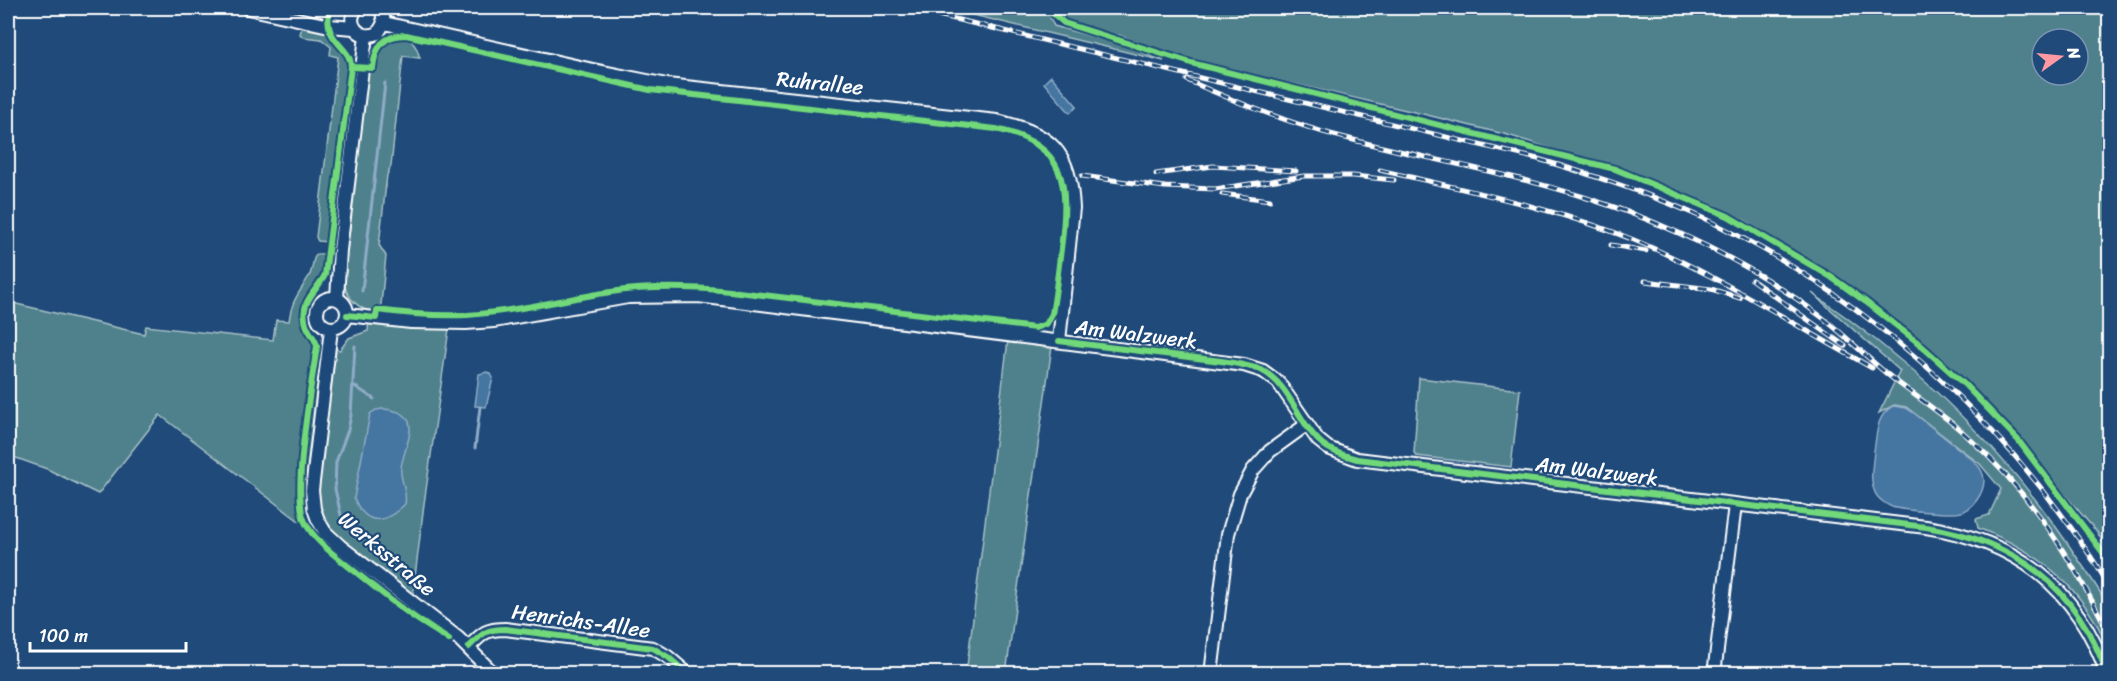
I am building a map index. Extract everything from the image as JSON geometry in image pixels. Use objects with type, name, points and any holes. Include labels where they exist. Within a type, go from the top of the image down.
[{"type":"street","points":[[248,8],[329,26],[354,28]]},
{"type":"street","points":[[357,8],[351,19],[358,33],[366,36],[378,33],[384,23],[382,11],[378,8]]},
{"type":"street","name":"Ruhrallee","points":[[384,23],[656,83],[991,120],[1026,128],[1055,149],[1064,161],[1072,186],[1073,208],[1059,341]]},
{"type":"street","points":[[337,298],[340,250],[366,36]]},
{"type":"street","name":"Am Walzwerk","points":[[347,315],[411,322],[466,323],[494,321],[628,297],[698,296],[1244,365],[1263,371],[1278,382],[1318,440],[1328,448],[1357,459],[1947,530],[2000,547],[2027,563],[2074,609],[2091,635],[2107,674]]},
{"type":"street","points":[[337,298],[345,305],[347,315],[342,326],[331,329],[321,325],[316,316],[322,301],[337,298]]},
{"type":"street","name":"Werksstraße","points":[[331,329],[313,480],[314,509],[318,520],[325,532],[340,546],[469,647],[494,674]]},
{"type":"street","points":[[1211,674],[1228,534],[1240,494],[1253,470],[1270,451],[1306,425]]},
{"type":"street","points":[[1714,674],[1735,504]]},
{"type":"street","name":"Henrichs-Allee","points":[[469,647],[484,632],[492,629],[505,629],[653,648],[688,674]]},
{"type":"green space","points":[[944,8],[1038,8],[1047,11],[1054,26],[1120,44],[1164,61]]},
{"type":"green space","points":[[1052,8],[2109,8],[2109,552],[2097,532],[1980,397],[1922,343],[1860,294],[1744,220],[1649,180],[1508,135],[1174,56],[1119,35],[1113,37],[1066,21]]},
{"type":"green space","points":[[302,26],[327,29],[348,65],[327,242],[318,241],[316,237],[338,57],[330,55],[331,47],[321,39],[303,37],[300,34]]},
{"type":"green space","points":[[395,37],[409,37],[420,58],[403,56],[391,166],[387,175],[379,245],[386,256],[379,324],[449,329],[411,609],[332,530],[333,547],[160,415],[98,494],[47,469],[8,455],[8,302],[144,334],[146,326],[273,340],[276,320],[289,321],[294,302],[311,273],[315,256],[325,254],[321,278],[304,301],[301,312],[302,322],[313,344],[340,350],[349,338],[368,331],[369,312],[354,303],[347,292],[344,262],[367,71],[374,71],[382,46]]},
{"type":"green space","points":[[1812,293],[1885,347],[1920,377],[1985,440],[2015,474],[2070,547],[2106,602],[2111,618],[2109,650],[2087,608],[2057,574],[2021,548],[1978,528],[1976,519],[1989,515],[2001,489],[1980,464],[1906,407],[1894,405],[1879,413],[1900,371]]},
{"type":"green space","points":[[1008,340],[1052,346],[1006,673],[966,674]]},
{"type":"green space","points":[[1419,378],[1520,390],[1511,467],[1416,456],[1414,453]]},
{"type":"water","points":[[1051,76],[1077,106],[1070,113],[1044,83]]},
{"type":"water","points":[[487,372],[493,378],[486,407],[475,406],[479,374]]},
{"type":"water","points":[[1893,406],[1906,408],[1915,414],[1979,467],[1984,477],[1984,485],[1970,508],[1956,513],[1937,513],[1897,508],[1890,506],[1877,496],[1874,491],[1872,474],[1877,432],[1883,414]]},
{"type":"water","points":[[383,409],[396,411],[405,416],[410,429],[401,467],[405,504],[390,516],[376,519],[364,514],[354,498],[370,414]]},
{"type":"waterway","points":[[362,291],[385,83]]},
{"type":"waterway","points":[[355,346],[351,415],[336,462],[335,489],[341,515],[351,526],[368,538]]},
{"type":"waterway","points":[[353,385],[374,399]]},
{"type":"waterway","points":[[475,448],[480,407]]},
{"type":"railway","points":[[909,8],[1538,159],[1620,185],[1701,217],[1763,249],[1823,286],[1879,327],[1932,372],[1983,421],[2029,473],[2072,528],[2110,587]]},
{"type":"railway","points":[[1187,80],[1220,95],[1323,132],[1552,187],[1615,207],[1707,246],[1765,278],[1828,322],[1887,374],[1938,412],[2012,481],[2065,553],[2110,635]]},
{"type":"railway","points":[[1156,174],[1213,166],[1296,171]]},
{"type":"railway","points":[[1380,170],[1508,200],[1603,228],[1693,267],[1787,319]]},
{"type":"railway","points":[[1082,176],[1165,187],[1215,189],[1304,176],[1353,176],[1394,180]]},
{"type":"railway","points":[[1222,194],[1270,200]]},
{"type":"railway","points":[[1611,245],[1646,251]]},
{"type":"railway","points":[[1752,280],[1845,346]]},
{"type":"railway","points":[[1645,281],[1711,289],[1740,298]]},
{"type":"railway","points":[[1781,316],[1872,368]]},
{"type":"cycle path","points":[[330,8],[329,29],[350,59],[351,67],[325,275],[307,303],[304,316],[308,330],[317,346],[301,464],[301,508],[309,529],[326,548],[393,602],[449,640]]},
{"type":"cycle path","points":[[1047,8],[1064,23],[1191,63],[1615,169],[1728,216],[1831,277],[1916,341],[1964,384],[2018,440],[2110,562]]},
{"type":"cycle path","points":[[347,315],[376,318],[377,310],[467,315],[626,290],[685,288],[730,291],[1035,328],[1046,324],[1052,314],[1064,206],[1063,187],[1050,157],[1038,146],[1020,136],[996,129],[650,90],[406,35],[386,40],[378,48],[373,68],[351,67]]},
{"type":"cycle path","points":[[1059,341],[1221,361],[1261,370],[1279,384],[1311,433],[1319,441],[1332,450],[1357,459],[1926,527],[1958,534],[2014,556],[2039,573],[2079,616],[2107,674]]},
{"type":"cycle path","points":[[469,647],[484,633],[505,629],[653,648],[688,674]]}]
